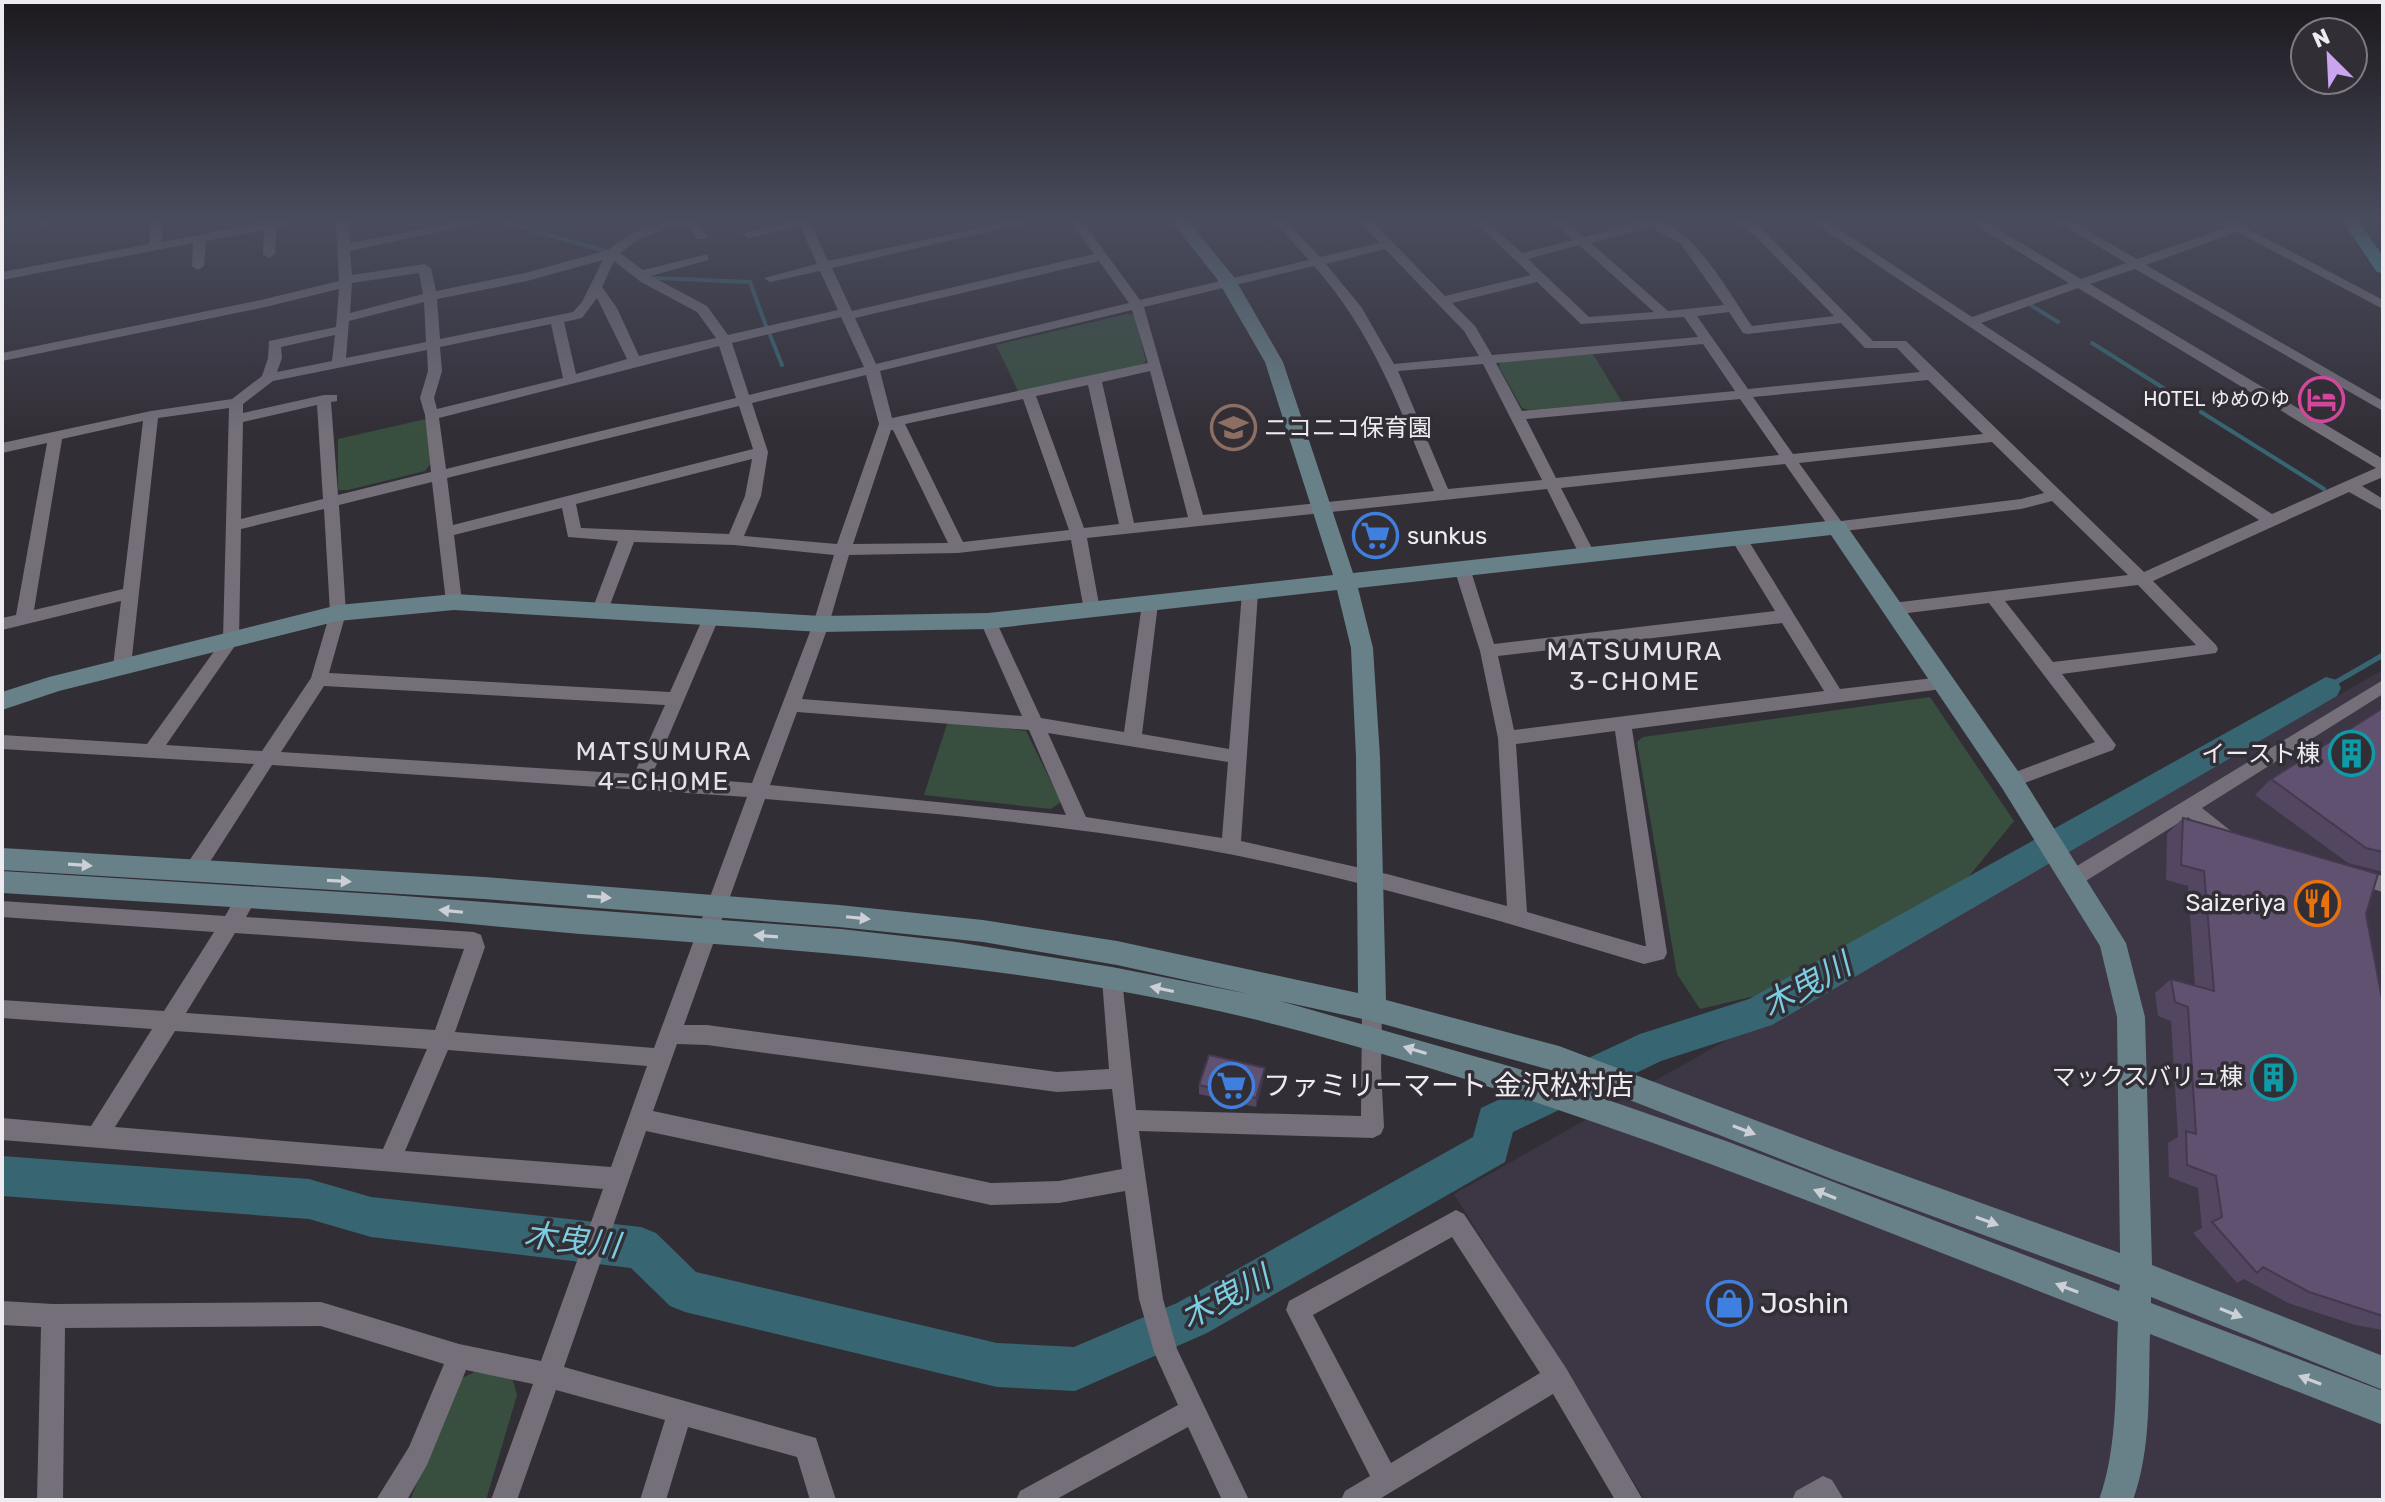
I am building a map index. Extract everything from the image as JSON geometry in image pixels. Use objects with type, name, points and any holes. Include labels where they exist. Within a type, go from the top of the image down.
[{"type":"street","points":[[2,357],[261,304],[305,292]]},
{"type":"street","points":[[339,364],[345,292]]},
{"type":"street","points":[[429,292],[435,371],[427,398],[432,415],[454,602]]},
{"type":"street","points":[[152,751],[231,640],[236,411],[268,378],[275,358],[274,344],[450,292]]},
{"type":"street","points":[[268,378],[577,315],[593,292]]},
{"type":"street","points":[[599,292],[610,308],[635,361]]},
{"type":"street","points":[[672,292],[702,309],[724,340],[761,452],[753,496],[734,540]]},
{"type":"street","points":[[504,1500],[706,932],[821,624],[886,424],[872,369],[837,292]]},
{"type":"street","points":[[432,415],[571,381],[635,361],[944,292]]},
{"type":"street","points":[[1128,292],[1137,305],[1156,366],[1197,521]]},
{"type":"street","points":[[233,526],[1194,292]]},
{"type":"street","points":[[1129,1120],[1373,1127],[1368,757],[1362,648],[1346,583],[1274,362],[1235,292]]},
{"type":"street","points":[[1341,292],[1362,319],[1390,368],[1443,495]]},
{"type":"street","points":[[1433,292],[1470,329],[1488,358],[1587,554]]},
{"type":"street","points":[[1442,301],[1478,292]]},
{"type":"street","points":[[1556,292],[1586,321],[1734,308]]},
{"type":"street","points":[[1639,292],[1665,315]]},
{"type":"street","points":[[1722,292],[1748,330],[1844,319]]},
{"type":"street","points":[[1817,292],[1870,345],[1901,344],[2210,649],[2049,669]]},
{"type":"street","points":[[1925,292],[2271,521]]},
{"type":"street","points":[[1970,322],[2057,292]]},
{"type":"street","points":[[2093,292],[2383,469]]},
{"type":"street","points":[[2185,292],[2383,407]]},
{"type":"street","points":[[2359,292],[2383,305]]},
{"type":"street","points":[[1688,313],[2011,781],[2113,943],[2131,1017],[2136,1275],[2130,1434],[2123,1481],[2116,1500]]},
{"type":"street","points":[[557,320],[571,381]]},
{"type":"street","points":[[790,325],[798,342]]},
{"type":"street","points":[[1390,368],[1708,340]]},
{"type":"street","points":[[886,424],[1156,366]]},
{"type":"street","points":[[1516,416],[1931,375]]},
{"type":"street","points":[[1094,379],[1128,529]]},
{"type":"street","points":[[1028,393],[1078,534],[1092,610]]},
{"type":"street","points":[[2,448],[151,415],[236,411],[328,398],[338,613],[319,679],[192,873]]},
{"type":"street","points":[[122,666],[151,415]]},
{"type":"street","points":[[886,424],[899,427],[958,548]]},
{"type":"street","points":[[24,618],[55,436]]},
{"type":"street","points":[[568,501],[574,533],[734,540],[843,550],[958,548],[1996,437]]},
{"type":"street","points":[[447,532],[761,452]]},
{"type":"street","points":[[1892,609],[2142,579],[2383,469]]},
{"type":"street","points":[[2351,486],[2383,506]]},
{"type":"street","points":[[2,701],[122,666],[338,613],[454,602],[821,624],[988,621],[1739,539],[2021,504],[2055,495]]},
{"type":"street","points":[[600,610],[628,536]]},
{"type":"street","points":[[1739,539],[1836,697]]},
{"type":"street","points":[[1462,568],[1488,651],[1507,738],[1517,916]]},
{"type":"street","points":[[2,624],[129,593]]},
{"type":"street","points":[[1231,847],[1250,593]]},
{"type":"street","points":[[1994,598],[2107,745],[2011,781]]},
{"type":"street","points":[[1132,740],[1150,604]]},
{"type":"street","points":[[1488,651],[1787,616]]},
{"type":"street","points":[[641,780],[711,618]]},
{"type":"street","points":[[988,621],[1080,824]]},
{"type":"street","points":[[319,679],[676,699]]},
{"type":"street","points":[[1507,738],[1942,683]]},
{"type":"street","points":[[2074,878],[2383,686]]},
{"type":"street","points":[[790,705],[1035,724],[1238,757]]},
{"type":"street","points":[[2,742],[641,780],[758,789],[1080,824],[1231,847],[1517,916],[1644,955],[1657,953],[1623,725]]},
{"type":"street","points":[[2189,807],[2231,843],[2247,847]]},
{"type":"street","points":[[2,859],[192,873],[484,888],[717,907],[983,931],[1117,953],[1372,1009],[1559,1059],[1834,1165],[2136,1275],[2383,1373]]},
{"type":"street","points":[[2338,872],[2383,884]]},
{"type":"street","points":[[2,882],[248,896],[869,944],[1112,979],[1271,1011],[1371,1037],[1516,1081],[1634,1122],[2383,1408]]},
{"type":"street","points":[[97,1136],[248,896]]},
{"type":"street","points":[[2,909],[443,937],[474,941],[475,947]]},
{"type":"street","points":[[390,1159],[441,1042],[475,947],[491,915]]},
{"type":"street","points":[[1112,979],[1121,1078],[1157,1323],[1166,1352],[1236,1500]]},
{"type":"street","points":[[2,1009],[633,1054],[661,1059]]},
{"type":"street","points":[[671,1034],[707,1035],[1057,1082],[1121,1078]]},
{"type":"street","points":[[641,1119],[991,1194],[1059,1192],[1136,1178]]},
{"type":"street","points":[[2,1129],[619,1179]]},
{"type":"street","points":[[1386,1481],[1298,1310],[1456,1222],[1557,1377],[1630,1500]]},
{"type":"street","points":[[2,1313],[53,1316],[321,1314],[459,1356],[547,1375],[807,1447],[823,1500]]},
{"type":"street","points":[[50,1500],[53,1316]]},
{"type":"street","points":[[389,1500],[397,1495],[412,1467],[459,1356]]},
{"type":"street","points":[[1354,1500],[1557,1377]]},
{"type":"street","points":[[1029,1500],[1193,1410]]},
{"type":"street","points":[[653,1500],[680,1412]]},
{"type":"street","points":[[1805,1500],[1823,1489],[1831,1500]]},
{"type":"shaded area","points":[[2383,670],[2383,1500],[1645,1500],[1454,1194]]},
{"type":"green space","points":[[1127,314],[1134,315],[1146,361],[1142,365],[1018,391],[996,345]]},
{"type":"green space","points":[[1593,354],[1622,402],[1529,410],[1522,408],[1499,367],[1500,362]]},
{"type":"green space","points":[[426,419],[432,462],[425,471],[338,490],[338,439]]},
{"type":"green space","points":[[1930,697],[2014,821],[1961,886],[1755,996],[1700,1009],[1677,974],[1637,742],[1643,737]]},
{"type":"green space","points":[[948,721],[1026,731],[1061,802],[1051,809],[924,795]]},
{"type":"green space","points":[[475,1372],[512,1377],[517,1395],[486,1500],[410,1500],[460,1379]]},
{"type":"building","name":"イースト棟","points":[[2383,708],[2383,852],[2366,848],[2271,779]]},
{"type":"building","name":"マックスバリュ棟","points":[[2183,818],[2378,874],[2366,914],[2383,1004],[2383,1316],[2309,1292],[2263,1267],[2257,1273],[2212,1222],[2222,1217],[2216,1176],[2187,1165],[2186,1131],[2196,1134],[2188,1007],[2175,1002],[2171,979],[2214,991],[2204,871],[2181,865]]},
{"type":"building","name":"ファミリーマート 金沢松村店","points":[[1209,1055],[1265,1068],[1256,1098],[1199,1085]]},
{"type":"waterway","points":[[754,292],[766,326]]},
{"type":"waterway","points":[[2032,306],[2058,322]]},
{"type":"waterway","points":[[770,335],[782,365]]},
{"type":"waterway","points":[[2092,343],[2184,401]]},
{"type":"waterway","points":[[2201,412],[2324,489]]},
{"type":"waterway","points":[[2326,688],[2383,655]]},
{"type":"waterway","name":"木曳川","points":[[2,1176],[309,1199],[371,1217],[641,1248],[685,1291],[997,1365],[1075,1369],[1192,1318],[1491,1148],[1495,1121],[1653,1046],[1759,1013],[2326,688]]},
{"type":"place","name":"HOTEL ゆめのゆ","points":[[2321,399]]},
{"type":"place","name":"ニコニコ保育園","points":[[1233,428]]},
{"type":"place","name":"sunkus","points":[[1376,536]]},
{"type":"place","name":"イースト棟","points":[[2351,754]]},
{"type":"place","name":"Saizeriya","points":[[2317,903]]},
{"type":"place","name":"マックスバリュ棟","points":[[2274,1077]]},
{"type":"place","name":"ファミリーマート 金沢松村店","points":[[1232,1085]]},
{"type":"place","name":"Joshin","points":[[1729,1303]]},
{"type":"district","name":"MATSUMURA 3-CHOME","points":[[1635,666]]},
{"type":"district","name":"MATSUMURA 4-CHOME","points":[[664,766]]}]
